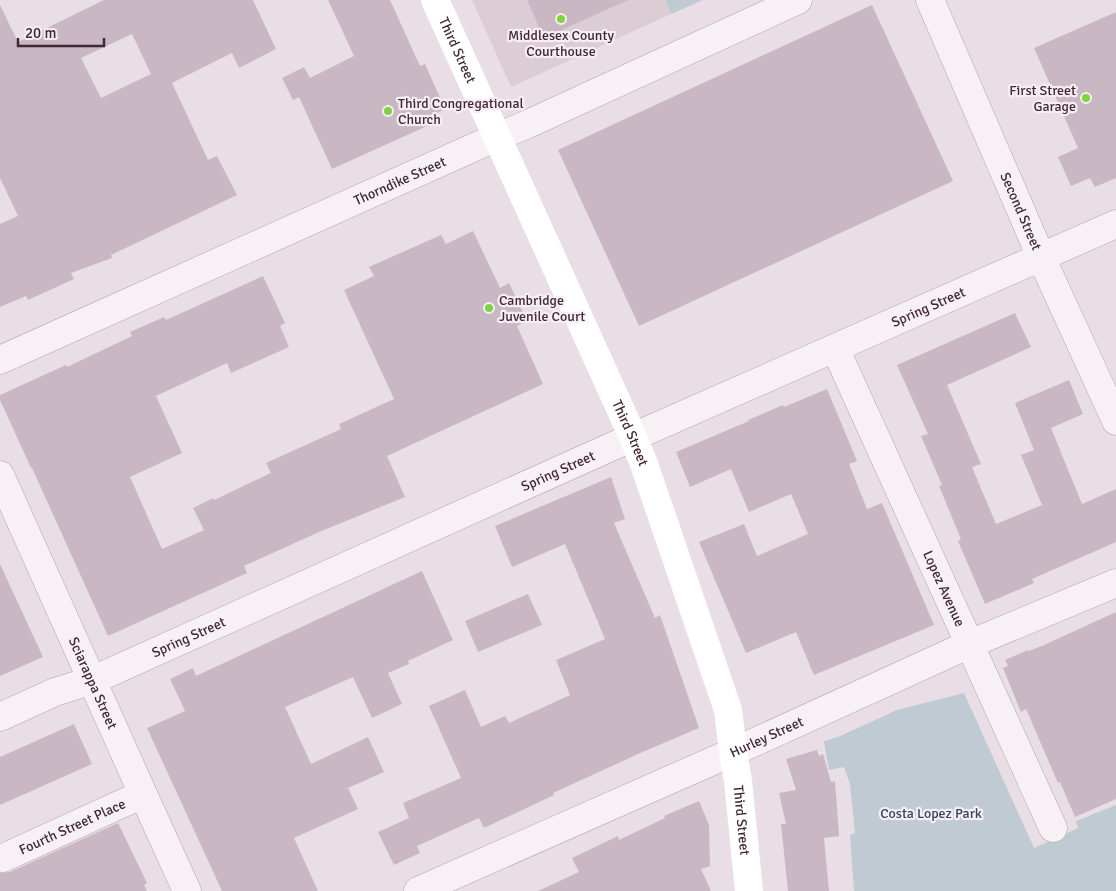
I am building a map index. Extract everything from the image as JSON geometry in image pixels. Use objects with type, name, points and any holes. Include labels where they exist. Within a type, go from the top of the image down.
[{"type":"main road","name":"Third Street","points":[[435,0],[644,464],[728,710],[732,752],[738,781],[749,891]]},
{"type":"street","name":"Thorndike Street","points":[[0,360],[528,124],[798,0]]},
{"type":"street","name":"Second Street","points":[[930,0],[1041,256],[1116,421]]},
{"type":"street","name":"Spring Street","points":[[0,717],[55,692],[93,680],[633,437],[1116,224]]},
{"type":"street","name":"Lopez Avenue","points":[[835,348],[1053,828]]},
{"type":"street","name":"Sciarappa Street","points":[[0,475],[187,891]]},
{"type":"street","name":"Hurley Street","points":[[418,891],[970,644],[1116,582]]},
{"type":"street","name":"Fourth Street Place","points":[[3,858],[143,794]]},
{"type":"shaded area","points":[[472,0],[665,0],[671,14],[511,87]]},
{"type":"green space","points":[[665,0],[703,0],[671,14]]},
{"type":"green space","name":"Costa Lopez Park","points":[[964,693],[1034,848],[1078,828],[1076,821],[1116,805],[1116,891],[854,891],[850,835],[855,833],[850,784],[844,767],[829,770],[824,741],[838,737],[897,710]]},
{"type":"building","points":[[104,0],[253,0],[276,49],[239,68],[232,53],[172,83],[208,160],[217,156],[237,195],[111,255],[112,258],[71,273],[74,279],[28,300],[26,296],[0,307],[0,224],[18,216],[0,178],[0,5],[18,42]],"holes":[[[132,34],[151,74],[101,98],[81,58]]]},
{"type":"building","points":[[328,0],[390,0],[420,66],[425,64],[445,109],[432,116],[436,122],[332,169],[299,97],[293,100],[282,78],[304,67],[310,78],[354,56]]},
{"type":"building","name":"Middlesex County Courthouse","points":[[527,0],[628,0],[544,38]]},
{"type":"building","points":[[872,5],[953,181],[639,326],[558,150]]},
{"type":"building","name":"First Street Garage","points":[[1116,12],[1116,178],[1095,187],[1090,178],[1071,186],[1058,157],[1078,148],[1034,48]]},
{"type":"building","points":[[473,231],[500,288],[509,283],[527,321],[517,326],[543,384],[387,456],[405,497],[319,532],[244,566],[247,573],[108,636],[0,400],[0,395],[66,365],[67,367],[132,336],[130,332],[164,317],[166,320],[263,276],[285,323],[280,326],[289,347],[231,373],[227,363],[156,396],[182,453],[130,477],[162,549],[204,530],[193,508],[271,473],[266,463],[341,429],[339,424],[394,399],[344,290],[374,276],[369,267],[441,235],[446,244]]},
{"type":"building","points":[[1015,313],[1031,347],[947,385],[981,464],[972,467],[996,524],[1042,505],[1021,455],[1034,450],[1015,403],[1069,380],[1083,414],[1051,428],[1082,504],[1116,489],[1116,542],[1032,579],[1034,583],[985,604],[958,541],[961,539],[939,486],[942,485],[921,436],[928,434],[897,365]]},
{"type":"building","points":[[827,389],[857,461],[849,464],[867,509],[882,503],[934,625],[814,675],[796,632],[746,653],[699,542],[744,524],[757,556],[808,534],[791,494],[749,512],[731,469],[690,487],[676,452],[783,405],[784,407]]},
{"type":"building","points":[[611,477],[625,519],[614,523],[655,618],[660,615],[699,728],[553,793],[554,795],[484,828],[479,818],[417,846],[420,853],[394,865],[378,832],[409,818],[403,803],[461,778],[429,706],[465,690],[481,727],[505,716],[509,723],[570,695],[556,660],[605,639],[565,544],[512,567],[495,526]]},
{"type":"building","points":[[0,564],[43,657],[0,676]]},
{"type":"building","points":[[422,571],[453,640],[408,661],[409,664],[388,673],[402,704],[372,718],[353,677],[285,707],[311,764],[368,737],[384,772],[348,788],[358,809],[294,838],[318,891],[222,891],[147,728],[185,711],[170,679],[193,668],[196,676]]},
{"type":"building","points":[[528,594],[542,625],[478,652],[465,621]]},
{"type":"building","points":[[1116,612],[1116,799],[1075,817],[1026,709],[1021,712],[1003,668],[1008,666],[1005,660],[1044,645]]},
{"type":"building","points":[[74,724],[92,764],[0,805],[0,757]]},
{"type":"building","points":[[817,750],[819,756],[823,754],[831,782],[835,781],[839,836],[824,838],[829,891],[788,891],[781,824],[786,824],[779,793],[796,790],[786,759]]},
{"type":"building","points":[[699,801],[709,825],[710,866],[701,869],[711,891],[538,891],[579,872],[572,858],[618,836],[619,840],[665,818],[664,816]]},
{"type":"building","points":[[118,823],[147,883],[144,885],[147,891],[0,891],[0,873],[10,872]]},
{"type":"place","name":"Middlesex County Courthouse","points":[[561,19]]},
{"type":"place","name":"First Street Garage","points":[[1086,98]]},
{"type":"place","name":"Third Congregational Church","points":[[388,111]]},
{"type":"place","name":"Cambridge Juvenile Court","points":[[489,308]]}]
